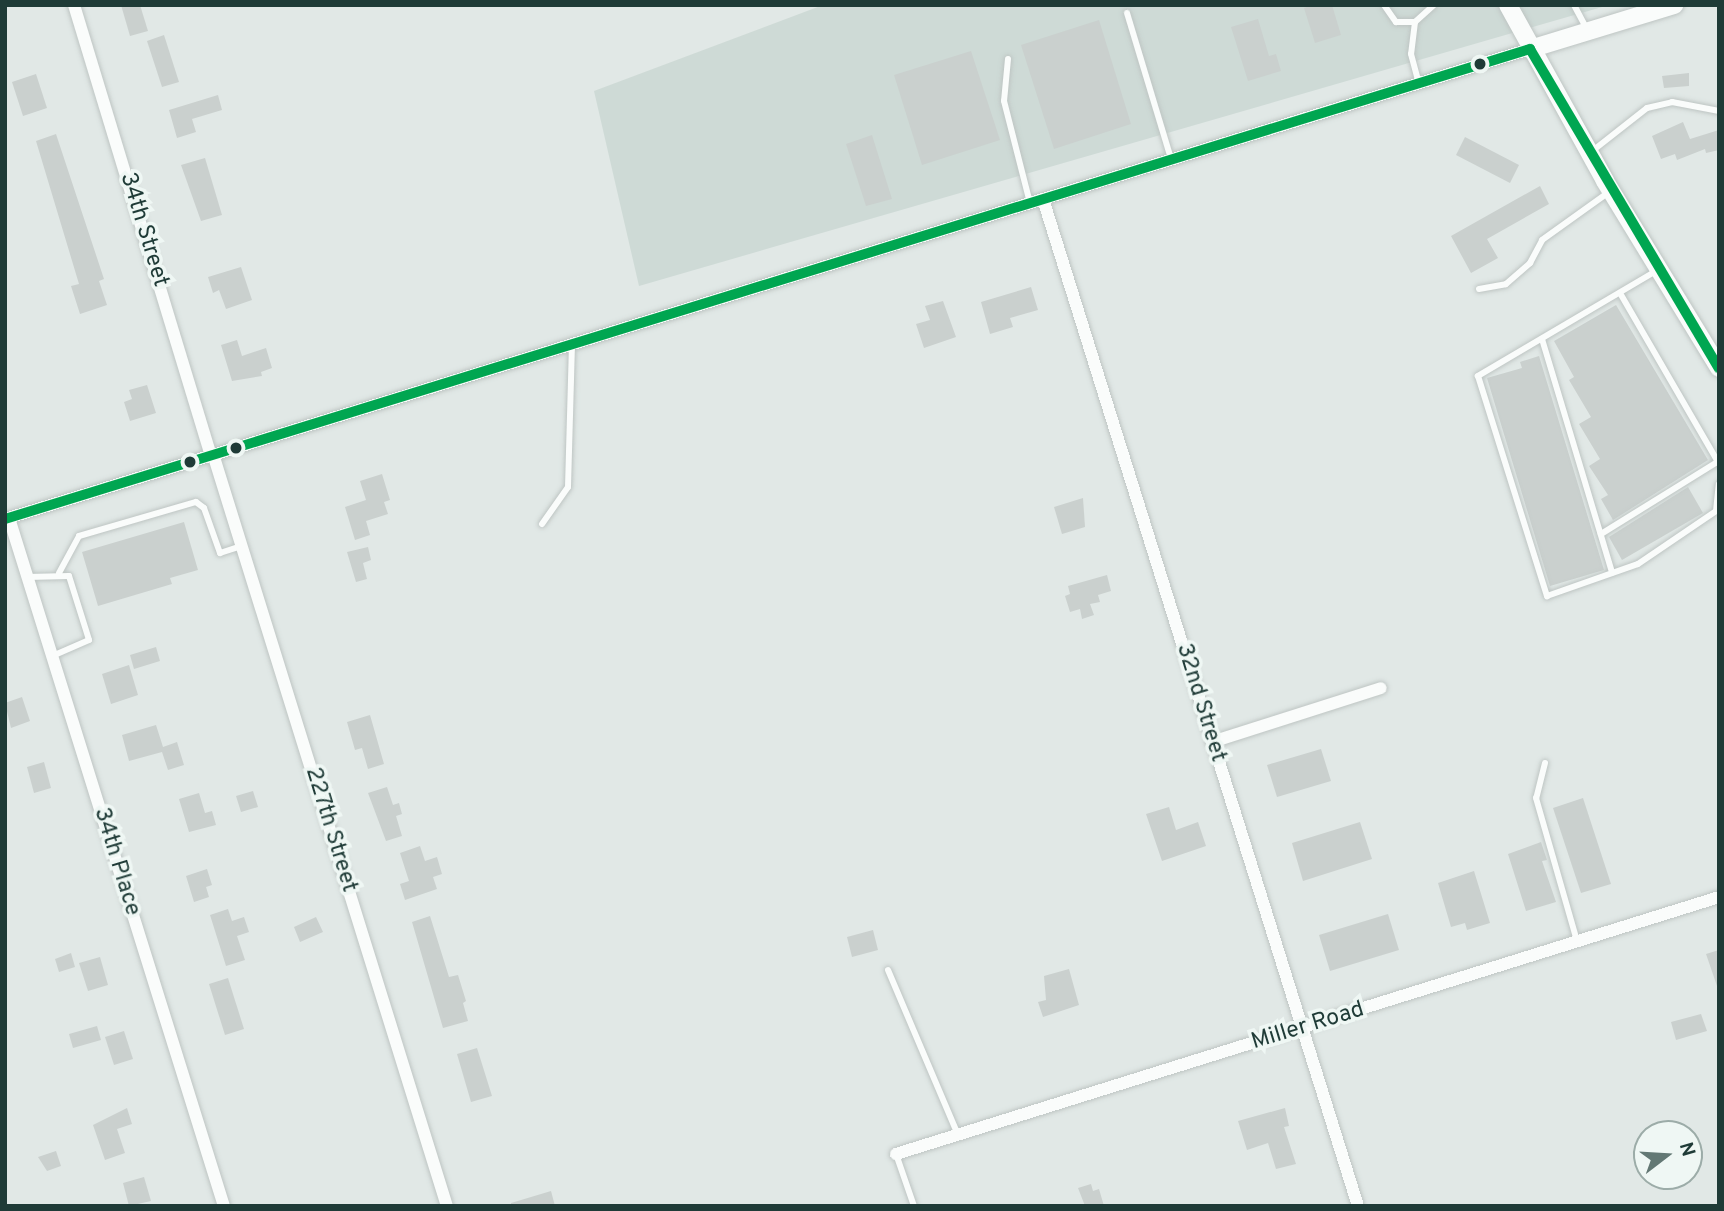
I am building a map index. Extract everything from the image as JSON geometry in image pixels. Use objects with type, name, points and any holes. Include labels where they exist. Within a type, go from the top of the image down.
[{"type":"main road","points":[[1508,5],[1589,153],[1719,368]]},
{"type":"main road","points":[[1530,49],[1674,5]]},
{"type":"street","name":"34th Street","points":[[74,5],[212,455]]},
{"type":"street","points":[[7,518],[1530,49]]},
{"type":"street","name":"32nd Street","points":[[1043,199],[1358,1206]]},
{"type":"street","name":"227th Street","points":[[212,455],[447,1206]]},
{"type":"street","name":"34th Place","points":[[7,518],[224,1206]]},
{"type":"street","points":[[1212,743],[1381,688]]},
{"type":"street","name":"Miller Road","points":[[896,1154],[1719,897]]},
{"type":"lane","points":[[1384,5],[1396,22],[1415,22]]},
{"type":"lane","points":[[1419,83],[1411,54],[1415,22],[1434,5]]},
{"type":"lane","points":[[1574,5],[1588,31]]},
{"type":"lane","points":[[1126,13],[1171,159]]},
{"type":"lane","points":[[1008,59],[1004,101],[1030,203]]},
{"type":"lane","points":[[1589,153],[1647,108],[1672,102],[1719,111]]},
{"type":"lane","points":[[1479,289],[1506,284],[1530,263],[1542,240],[1611,190]]},
{"type":"lane","points":[[1659,269],[1478,376],[1547,596],[1638,564],[1716,511],[1719,484]]},
{"type":"lane","points":[[1601,534],[1718,463],[1620,293]]},
{"type":"lane","points":[[1542,339],[1612,573]]},
{"type":"lane","points":[[542,524],[568,487],[572,344]]},
{"type":"lane","points":[[60,573],[79,536],[196,502],[204,509],[219,553],[242,546]]},
{"type":"lane","points":[[27,577],[60,573],[69,576],[89,640],[52,656]]},
{"type":"lane","points":[[1545,763],[1536,798],[1577,941]]},
{"type":"lane","points":[[888,970],[958,1135]]},
{"type":"lane","points":[[896,1154],[914,1206]]},
{"type":"shaded area","points":[[823,5],[1609,5],[639,286],[594,91]]},
{"type":"building","points":[[121,5],[140,5],[148,31],[130,36]]},
{"type":"building","points":[[1332,5],[1341,35],[1315,43],[1304,8]]},
{"type":"building","points":[[1258,19],[1269,56],[1276,54],[1281,71],[1248,81],[1231,27]]},
{"type":"building","points":[[1099,20],[1131,124],[1054,149],[1021,45]]},
{"type":"building","points":[[164,35],[179,82],[162,87],[147,41]]},
{"type":"building","points":[[971,51],[1000,140],[922,165],[894,75]]},
{"type":"building","points":[[1689,73],[1689,86],[1664,88],[1662,76]]},
{"type":"building","points":[[36,74],[47,108],[23,116],[12,82]]},
{"type":"building","points":[[218,95],[222,110],[192,119],[196,132],[177,138],[169,110]]},
{"type":"building","points":[[1683,122],[1690,139],[1719,130],[1719,150],[1706,153],[1705,149],[1677,160],[1675,154],[1661,159],[1652,136]]},
{"type":"building","points":[[56,134],[104,279],[99,281],[107,305],[80,314],[71,286],[79,284],[36,141]]},
{"type":"building","points":[[872,135],[892,199],[866,206],[846,144]]},
{"type":"building","points":[[1465,137],[1519,165],[1510,183],[1456,155]]},
{"type":"building","points":[[205,158],[222,215],[201,221],[181,165]]},
{"type":"building","points":[[1540,186],[1549,204],[1487,239],[1498,258],[1471,273],[1451,236]]},
{"type":"building","points":[[241,267],[252,300],[226,309],[219,290],[213,293],[208,277]]},
{"type":"building","points":[[1031,287],[1038,310],[1010,318],[1013,327],[990,334],[981,302]]},
{"type":"building","points":[[943,301],[956,337],[924,348],[916,324],[930,320],[925,306]]},
{"type":"building","points":[[1616,305],[1708,460],[1613,520],[1601,499],[1608,495],[1589,466],[1600,459],[1579,424],[1591,417],[1569,380],[1574,377],[1554,341]]},
{"type":"building","points":[[237,340],[242,356],[266,348],[272,368],[261,372],[262,376],[232,381],[221,345]]},
{"type":"building","points":[[1539,356],[1604,570],[1550,586],[1487,378],[1522,368],[1520,362]]},
{"type":"building","points":[[147,385],[156,413],[130,421],[124,402],[132,399],[129,390]]},
{"type":"building","points":[[382,474],[390,500],[384,502],[388,514],[366,521],[370,535],[355,540],[345,507],[366,500],[360,481]]},
{"type":"building","points":[[1688,487],[1703,513],[1622,560],[1609,537]]},
{"type":"building","points":[[1083,498],[1085,527],[1062,534],[1054,507]]},
{"type":"building","points":[[184,522],[198,570],[170,578],[172,584],[98,606],[82,552]]},
{"type":"building","points":[[368,547],[371,560],[363,563],[367,579],[356,582],[347,552]]},
{"type":"building","points":[[1107,575],[1111,591],[1098,595],[1100,602],[1090,604],[1094,615],[1082,619],[1080,609],[1070,612],[1065,596],[1070,594],[1068,586]]},
{"type":"building","points":[[156,647],[160,661],[134,669],[130,655]]},
{"type":"building","points":[[129,665],[138,695],[111,704],[102,674]]},
{"type":"building","points":[[22,697],[30,721],[11,728],[5,703]]},
{"type":"building","points":[[370,715],[384,764],[368,769],[362,748],[355,750],[347,722]]},
{"type":"building","points":[[156,725],[163,747],[177,742],[184,765],[168,770],[162,752],[129,761],[122,735]]},
{"type":"building","points":[[1321,749],[1331,781],[1277,797],[1267,765]]},
{"type":"building","points":[[44,762],[51,788],[34,793],[27,767]]},
{"type":"building","points":[[387,787],[393,805],[399,803],[402,814],[396,816],[402,836],[386,841],[368,793]]},
{"type":"building","points":[[253,791],[258,807],[241,812],[236,796]]},
{"type":"building","points":[[199,793],[205,813],[212,811],[216,825],[189,832],[179,799]]},
{"type":"building","points":[[1583,798],[1611,884],[1581,893],[1553,808]]},
{"type":"building","points":[[1169,807],[1176,830],[1198,822],[1206,846],[1162,861],[1146,814]]},
{"type":"building","points":[[1360,822],[1372,859],[1303,881],[1292,843]]},
{"type":"building","points":[[1541,842],[1547,860],[1542,861],[1556,902],[1526,911],[1508,854]]},
{"type":"building","points":[[420,846],[425,861],[437,857],[442,874],[433,877],[437,889],[405,900],[400,884],[409,881],[400,853]]},
{"type":"building","points":[[207,869],[212,885],[206,887],[209,897],[194,902],[186,876]]},
{"type":"building","points":[[1474,871],[1490,923],[1467,930],[1465,923],[1451,927],[1438,883]]},
{"type":"building","points":[[228,909],[232,921],[244,917],[249,932],[237,936],[245,960],[226,966],[210,915]]},
{"type":"building","points":[[1388,914],[1399,950],[1330,971],[1319,935]]},
{"type":"building","points":[[430,916],[449,977],[458,975],[466,1001],[463,1003],[468,1021],[443,1028],[412,922]]},
{"type":"building","points":[[316,917],[323,932],[300,942],[294,927]]},
{"type":"building","points":[[873,930],[878,950],[852,957],[847,937]]},
{"type":"building","points":[[1719,950],[1719,986],[1717,986],[1706,954]]},
{"type":"building","points":[[71,953],[75,967],[59,972],[55,959]]},
{"type":"building","points":[[100,957],[108,985],[88,991],[79,963]]},
{"type":"building","points":[[1069,969],[1079,1005],[1043,1017],[1038,1002],[1046,1000],[1044,976]]},
{"type":"building","points":[[228,978],[244,1029],[225,1035],[209,984]]},
{"type":"building","points":[[1701,1014],[1707,1031],[1676,1040],[1671,1022]]},
{"type":"building","points":[[97,1026],[101,1040],[73,1048],[69,1034]]},
{"type":"building","points":[[124,1031],[133,1059],[114,1065],[105,1037]]},
{"type":"building","points":[[477,1048],[492,1096],[471,1102],[457,1054]]},
{"type":"building","points":[[127,1108],[132,1124],[117,1129],[125,1153],[105,1160],[93,1125]]},
{"type":"building","points":[[1285,1108],[1289,1126],[1284,1127],[1296,1164],[1276,1169],[1268,1143],[1247,1150],[1238,1121]]},
{"type":"building","points":[[56,1151],[61,1166],[47,1171],[38,1157]]},
{"type":"building","points":[[144,1177],[151,1201],[129,1206],[123,1183]]},
{"type":"building","points":[[1091,1184],[1093,1191],[1099,1189],[1104,1206],[1085,1206],[1078,1188]]},
{"type":"building","points":[[551,1191],[555,1206],[511,1206],[511,1203]]},
{"type":"transit line","points":[[1530,49],[1719,368]]},
{"type":"transit line","points":[[5,519],[1530,49]]}]
